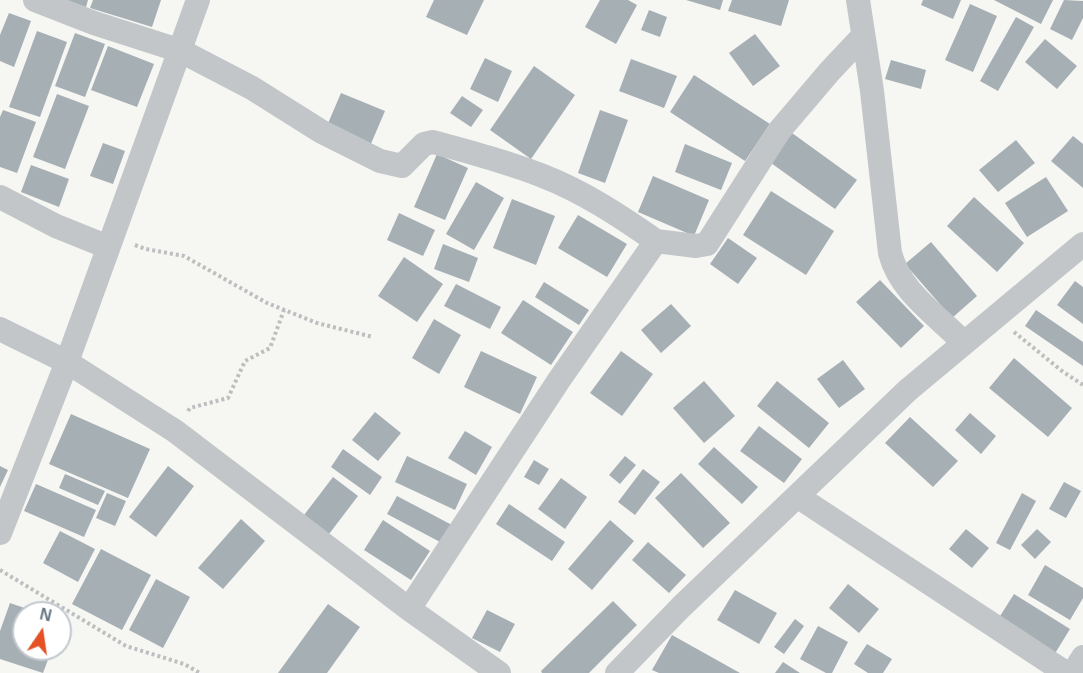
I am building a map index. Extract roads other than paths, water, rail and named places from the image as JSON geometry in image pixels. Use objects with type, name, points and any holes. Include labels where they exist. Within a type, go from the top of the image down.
[{"type":"street","points":[[35,0],[94,23],[181,51],[252,88],[322,132],[380,161],[402,166],[424,144],[433,142],[501,161],[545,177],[588,197],[656,241],[696,246],[707,244],[779,131],[830,70],[863,36]]},
{"type":"street","points":[[0,533],[67,362],[198,0]]},
{"type":"street","points":[[858,0],[872,91],[893,265],[906,287],[963,343]]},
{"type":"street","points":[[0,197],[56,226],[111,241]]},
{"type":"street","points":[[410,609],[559,380],[656,241]]},
{"type":"street","points":[[617,673],[681,607],[908,390],[1083,244]]},
{"type":"street","points":[[0,329],[67,362],[175,431],[410,609],[499,673]]},
{"type":"street","points":[[796,496],[1066,673]]},
{"type":"street","points":[[1073,673],[1083,657]]}]
